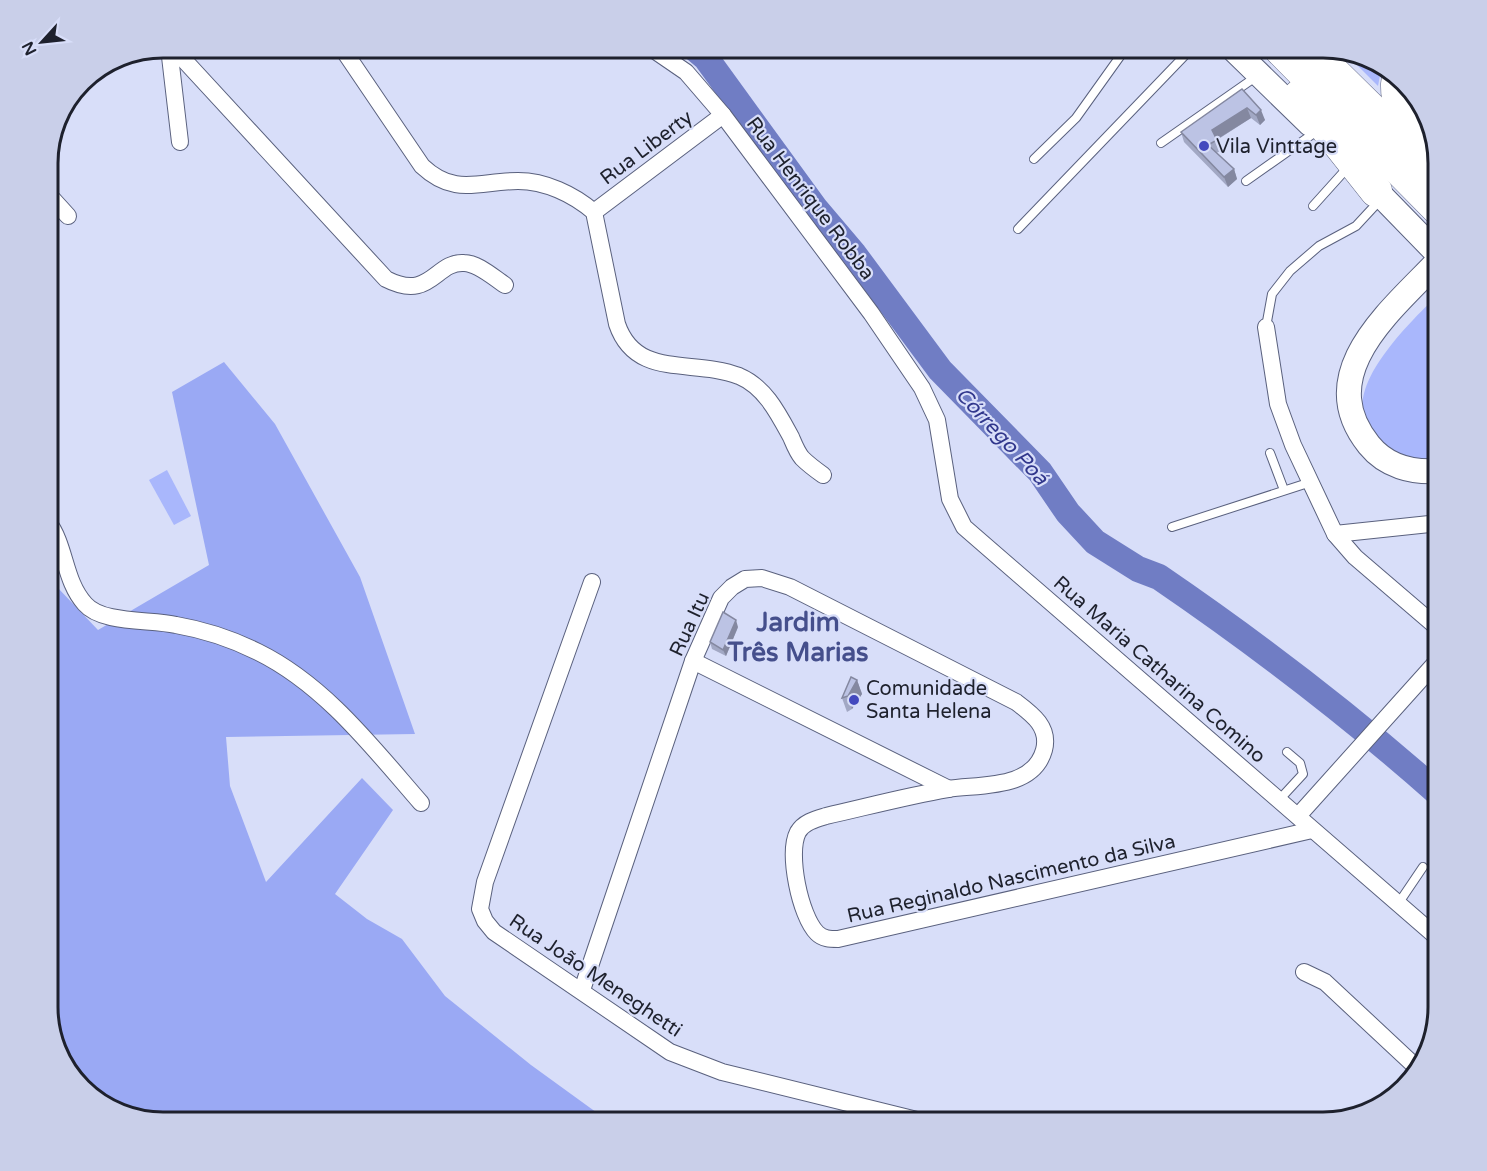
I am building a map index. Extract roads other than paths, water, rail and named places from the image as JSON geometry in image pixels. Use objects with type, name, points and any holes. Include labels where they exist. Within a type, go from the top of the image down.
[{"type":"highway","points":[[1289,58],[1428,199]]},
{"type":"highway","points":[[1319,58],[1428,164]]},
{"type":"highway","points":[[1261,61],[1380,194]]},
{"type":"highway","points":[[1397,89],[1402,113],[1428,156]]},
{"type":"main road","points":[[1261,61],[1317,131],[1428,244]]},
{"type":"main road","points":[[1428,272],[1373,333],[1357,357],[1347,392],[1348,405],[1356,428],[1380,456],[1413,471],[1428,471]]},
{"type":"street","points":[[172,59],[180,142]]},
{"type":"street","points":[[181,59],[386,279],[398,285],[410,287],[422,284],[458,263],[465,262],[505,285]]},
{"type":"street","points":[[349,59],[422,166],[436,179],[452,185],[518,181],[539,183],[558,189],[594,212],[617,324],[623,340],[633,352],[652,361],[716,370],[739,376],[756,386],[770,401],[801,457],[823,475]]},
{"type":"street","name":"Rua Henrique Robba","points":[[666,59],[686,72],[723,115],[871,313],[922,388]]},
{"type":"street","name":"Rua Liberty","points":[[594,212],[723,115]]},
{"type":"street","points":[[59,206],[68,216]]},
{"type":"street","points":[[1266,327],[1278,404],[1335,534],[1355,558],[1428,620]]},
{"type":"street","name":"Rua Maria Catharina Comino","points":[[922,388],[937,420],[950,499],[964,527],[1428,930]]},
{"type":"street","points":[[1335,534],[1428,524]]},
{"type":"street","points":[[59,542],[76,591],[85,605],[97,614],[113,618],[176,624],[223,636],[260,653],[295,674],[319,694],[348,722],[421,803]]},
{"type":"street","name":"Rua Itu","points":[[582,990],[693,661],[722,598],[745,579],[762,578],[790,587],[1016,702],[1036,717],[1043,730],[1045,745],[1041,759],[1032,770]]},
{"type":"street","name":"Rua João Meneghetti","points":[[592,582],[485,882],[480,909],[485,921],[494,932],[582,990],[655,1043],[688,1061],[722,1072],[884,1112]]},
{"type":"street","points":[[693,661],[949,789]]},
{"type":"street","points":[[1298,816],[1428,671]]},
{"type":"street","name":"Rua Reginaldo Nascimento da Silva","points":[[1032,770],[1011,780],[992,785],[949,789],[825,816],[809,822],[799,830],[794,843],[796,885],[811,924],[818,934],[826,938],[838,939],[1312,830]]},
{"type":"street","points":[[1304,972],[1325,982],[1412,1064]]},
{"type":"lane","points":[[1034,159],[1076,118],[1119,58]]},
{"type":"lane","points":[[1018,229],[1182,58]]},
{"type":"lane","points":[[1161,143],[1261,61]]},
{"type":"lane","points":[[1246,181],[1317,131]]},
{"type":"lane","points":[[1313,206],[1351,164]]},
{"type":"lane","points":[[1266,327],[1272,294],[1290,271],[1319,246],[1356,226],[1380,194]]},
{"type":"lane","points":[[1270,453],[1284,490]]},
{"type":"lane","points":[[1172,527],[1311,482]]},
{"type":"lane","points":[[1279,800],[1303,774],[1300,763],[1287,752]]},
{"type":"lane","points":[[1398,904],[1423,867]]},
{"type":"waterway","name":"Córrego Poá","points":[[706,59],[815,208],[854,254],[940,370],[1040,472],[1068,513],[1095,542],[1138,569],[1159,577],[1232,628],[1337,708],[1428,785]]},
{"type":"place","name":"Vila Vinttage","points":[[1204,146]]},
{"type":"place","name":"Comunidade Santa Helena","points":[[854,700]]},
{"type":"district","name":"Jardim Três Marias","points":[[798,637]]}]
